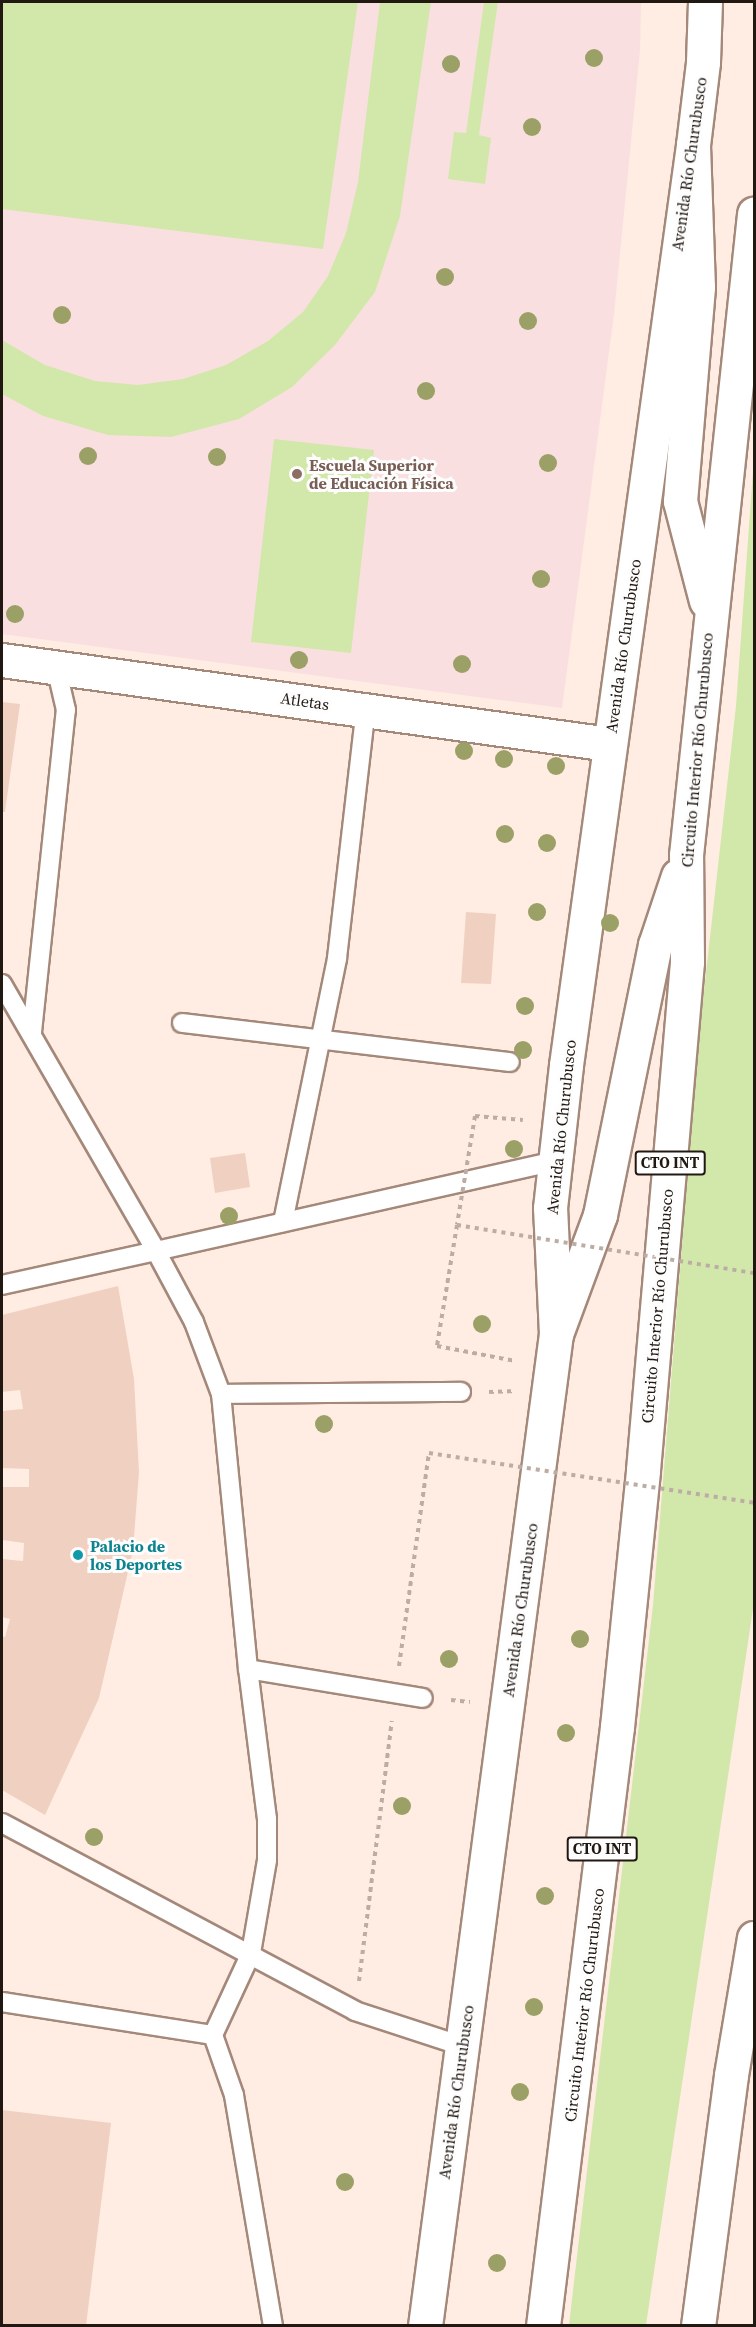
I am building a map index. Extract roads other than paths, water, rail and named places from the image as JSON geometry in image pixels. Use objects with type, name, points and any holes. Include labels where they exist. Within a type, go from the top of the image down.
[{"type":"main road","name":"Avenida Río Churubusco","points":[[425,2325],[551,1379],[556,1334],[550,1208],[555,1161],[609,744],[693,145],[703,62],[705,2]]},
{"type":"main road","points":[[693,145],[698,287],[680,501],[710,614]]},
{"type":"main road","name":"Circuito Interior Río Churubusco","points":[[543,2325],[572,2100],[643,1470],[687,962],[686,855],[710,614],[726,504],[754,214]]},
{"type":"main road","name":"Atletas","points":[[2,660],[609,744]]},
{"type":"main road","points":[[556,1334],[600,1215],[655,945],[686,855]]},
{"type":"main road","points":[[698,2325],[714,2196],[754,1938]]},
{"type":"lane","points":[[32,1032],[66,710],[56,667]]},
{"type":"lane","points":[[283,1222],[322,1041],[337,958],[366,709]]},
{"type":"lane","points":[[2,984],[32,1032],[194,1322],[221,1394],[248,1669],[267,1819],[267,1860],[251,1953],[213,2035],[234,2095],[273,2325]]},
{"type":"lane","points":[[182,1023],[510,1062]]},
{"type":"lane","points":[[2,1285],[555,1161]]},
{"type":"lane","points":[[221,1394],[461,1392]]},
{"type":"lane","points":[[248,1669],[423,1698]]},
{"type":"lane","points":[[2,1823],[251,1953],[355,2011],[462,2046]]},
{"type":"lane","points":[[2,2002],[213,2035]]},
{"type":"place","name":"Escuela Superior de Educación Física","points":[[297,474]]},
{"type":"place","name":"Palacio de los Deportes","points":[[78,1555]]}]
